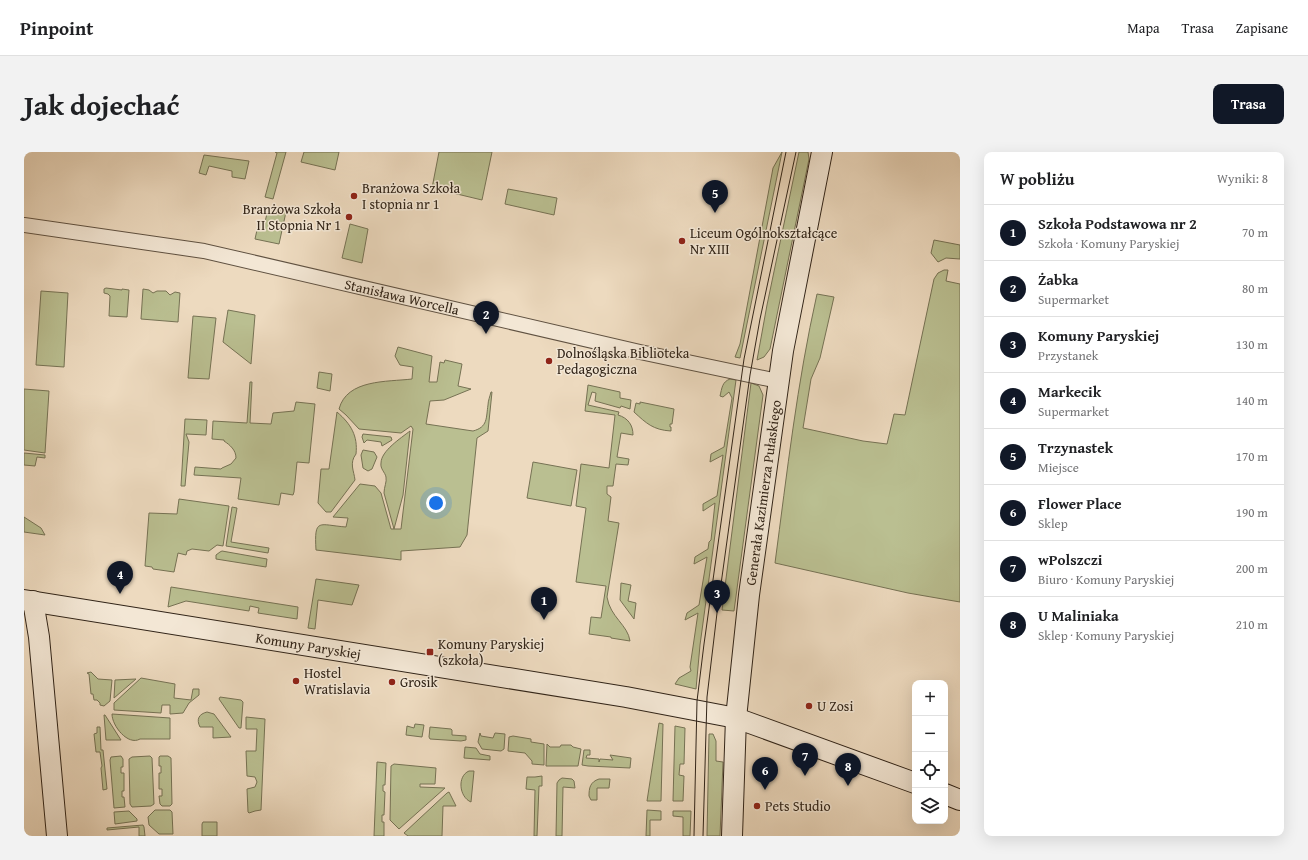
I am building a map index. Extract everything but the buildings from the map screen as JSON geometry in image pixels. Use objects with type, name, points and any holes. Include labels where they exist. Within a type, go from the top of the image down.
[{"type":"street","name":"Generała Kazimierza Pułaskiego","points":[[732,836],[736,718],[748,595],[778,380],[822,152]]},
{"type":"street","name":"Stanisława Worcella","points":[[24,225],[204,251],[640,352],[778,380]]},
{"type":"street","name":"Komuny Paryskiej","points":[[28,600],[621,696],[736,718],[912,782]]},
{"type":"street","points":[[28,600],[39,637],[57,836]]},
{"type":"street","points":[[948,795],[960,800]]},
{"type":"green space","points":[[275,152],[286,152],[273,199],[265,197],[277,153]]},
{"type":"green space","points":[[304,152],[339,152],[335,170],[301,162]]},
{"type":"green space","points":[[439,152],[492,152],[482,200],[432,188]]},
{"type":"green space","points":[[782,152],[740,358],[735,357],[740,344],[773,168]]},
{"type":"green space","points":[[799,152],[808,152],[809,159],[770,349],[764,357],[757,360],[767,305]]},
{"type":"green space","points":[[204,155],[249,161],[245,179],[232,177],[232,171],[209,166],[206,175],[199,173]]},
{"type":"green space","points":[[508,189],[557,198],[554,215],[505,204]]},
{"type":"green space","points":[[268,209],[286,212],[279,244],[255,239],[259,221],[265,222]]},
{"type":"green space","points":[[350,224],[368,229],[362,263],[342,258]]},
{"type":"green space","points":[[934,240],[960,245],[960,259],[946,258],[938,262],[931,253]]},
{"type":"green space","points":[[948,270],[946,281],[960,284],[960,602],[908,593],[775,563],[798,394],[817,294],[834,297],[820,358],[811,379],[803,428],[863,441],[887,444],[894,414],[905,415],[934,279],[938,273]]},
{"type":"green space","points":[[104,289],[129,290],[127,317],[109,316],[110,296],[104,293]]},
{"type":"green space","points":[[143,289],[149,290],[153,293],[157,291],[166,291],[170,295],[175,292],[180,293],[178,322],[141,319]]},
{"type":"green space","points":[[41,291],[68,293],[64,367],[36,365]]},
{"type":"green space","points":[[228,310],[255,315],[251,364],[223,342]]},
{"type":"green space","points":[[193,316],[216,318],[209,379],[188,378]]},
{"type":"green space","points":[[398,347],[432,356],[429,382],[437,382],[440,362],[444,363],[445,360],[462,364],[458,386],[471,389],[444,400],[430,401],[426,424],[473,431],[478,429],[484,424],[492,392],[488,431],[477,438],[467,535],[460,547],[401,551],[401,560],[316,550],[316,532],[320,525],[346,527],[348,518],[333,517],[360,484],[375,486],[381,493],[391,529],[401,529],[413,429],[411,426],[401,433],[359,429],[339,409],[343,399],[350,392],[359,387],[380,382],[412,379],[413,367],[400,365],[395,356]]},
{"type":"green space","points":[[319,372],[332,374],[330,391],[317,388]]},
{"type":"green space","points":[[730,379],[736,380],[700,645],[696,689],[675,684],[679,678],[691,671],[690,667],[698,613],[685,620],[687,613],[699,605],[707,557],[694,564],[695,557],[708,549],[709,542],[711,540],[715,503],[703,511],[703,504],[717,496],[723,455],[710,462],[711,454],[724,447],[732,398],[729,392],[723,397],[720,396],[724,384]]},
{"type":"green space","points":[[250,382],[252,382],[250,423],[271,424],[273,413],[294,411],[296,402],[315,404],[309,463],[297,462],[293,495],[281,493],[279,505],[238,499],[241,478],[194,475],[195,467],[221,469],[231,464],[236,458],[234,450],[224,440],[212,439],[213,421],[247,423]]},
{"type":"green space","points":[[751,383],[759,386],[763,395],[734,611],[722,610]]},
{"type":"green space","points":[[588,385],[620,392],[620,398],[631,400],[630,409],[621,406],[620,408],[595,401],[596,393],[592,392],[588,405],[619,412],[618,415],[627,420],[633,431],[633,435],[621,433],[617,457],[629,459],[628,465],[616,464],[613,486],[607,486],[607,494],[611,497],[608,521],[619,523],[607,597],[612,610],[629,635],[630,641],[589,634],[591,617],[601,618],[606,586],[576,582],[586,508],[576,506],[581,464],[609,468],[615,415],[585,411]]},
{"type":"green space","points":[[24,389],[49,391],[45,453],[24,450]]},
{"type":"green space","points":[[640,402],[674,409],[672,424],[670,424],[671,431],[659,429],[650,425],[634,412],[636,403],[640,404]]},
{"type":"green space","points":[[337,412],[350,426],[355,436],[356,454],[352,467],[355,480],[331,512],[326,512],[318,503],[321,469],[329,469]]},
{"type":"green space","points":[[185,419],[207,420],[206,435],[186,434],[189,442],[185,486],[181,486]]},
{"type":"green space","points":[[410,431],[403,495],[394,529],[384,493],[386,479],[381,463],[384,454],[388,449]]},
{"type":"green space","points":[[363,434],[391,437],[392,440],[382,446],[381,442],[367,440],[364,443],[362,437]]},
{"type":"green space","points":[[363,450],[374,452],[377,457],[372,469],[368,471],[363,468],[361,455]]},
{"type":"green space","points":[[24,453],[45,455],[45,458],[37,457],[35,466],[24,465]]},
{"type":"green space","points":[[533,462],[577,470],[571,506],[527,498]]},
{"type":"green space","points":[[179,499],[229,506],[223,546],[217,545],[209,551],[192,549],[187,551],[186,555],[178,553],[174,572],[153,569],[152,567],[145,566],[149,513],[177,514]]},
{"type":"green space","points":[[232,507],[237,508],[231,542],[269,548],[268,553],[226,546]]},
{"type":"green space","points":[[24,517],[41,528],[45,535],[24,532]]},
{"type":"green space","points":[[222,551],[267,559],[266,567],[216,559],[216,555]]},
{"type":"green space","points":[[316,579],[359,585],[352,605],[318,600],[315,629],[308,628]]},
{"type":"green space","points":[[621,583],[631,585],[628,601],[636,603],[634,619],[620,600]]},
{"type":"green space","points":[[171,587],[298,607],[297,619],[258,613],[259,608],[250,606],[249,611],[186,601],[168,607]]},
{"type":"green space","points":[[91,672],[98,679],[112,680],[110,701],[104,706],[100,705],[97,700],[94,700],[93,694],[91,694],[89,674],[87,673]]},
{"type":"green space","points":[[141,678],[175,684],[174,698],[191,700],[193,689],[199,689],[199,695],[189,703],[183,713],[170,714],[170,705],[162,705],[161,713],[114,710],[114,703]]},
{"type":"green space","points":[[136,679],[114,698],[115,680]]},
{"type":"green space","points":[[220,697],[241,700],[243,702],[241,728],[239,728],[219,699]]},
{"type":"green space","points":[[207,712],[214,714],[231,737],[213,738],[213,727],[200,727],[198,719],[202,714]]},
{"type":"green space","points":[[112,714],[170,718],[170,739],[131,740],[122,734],[118,729]]},
{"type":"green space","points":[[105,715],[121,740],[106,740]]},
{"type":"green space","points":[[246,717],[265,719],[261,810],[249,813],[247,789],[255,787],[257,782],[255,777],[247,776],[246,751],[256,751],[257,729],[246,729]]},
{"type":"green space","points":[[659,723],[663,724],[661,801],[647,801]]},
{"type":"green space","points":[[415,724],[424,725],[422,737],[406,735],[407,726],[414,728]]},
{"type":"green space","points":[[675,726],[685,728],[684,764],[680,764],[679,775],[684,776],[683,801],[673,801]]},
{"type":"green space","points":[[97,727],[100,727],[101,750],[103,750],[107,789],[103,790],[100,752],[96,752],[94,734],[97,733]]},
{"type":"green space","points":[[430,727],[451,729],[452,735],[466,736],[466,740],[430,739]]},
{"type":"green space","points":[[480,733],[481,736],[493,738],[495,733],[505,734],[504,749],[501,751],[482,749],[478,742]]},
{"type":"green space","points":[[709,734],[713,734],[716,741],[716,761],[723,762],[720,836],[707,836]]},
{"type":"green space","points":[[513,736],[531,739],[531,742],[544,744],[544,765],[532,764],[532,761],[525,753],[508,751],[509,737]]},
{"type":"green space","points":[[547,744],[550,747],[571,745],[581,749],[578,766],[546,766]]},
{"type":"green space","points":[[465,747],[476,748],[480,754],[490,756],[490,760],[464,758]]},
{"type":"green space","points":[[584,750],[590,750],[590,755],[587,755],[586,758],[599,759],[599,762],[600,759],[613,760],[610,755],[631,758],[630,768],[582,765]]},
{"type":"green space","points":[[121,756],[123,759],[123,767],[121,767],[121,773],[124,773],[124,791],[122,791],[122,797],[124,797],[125,807],[114,808],[110,760],[111,757]]},
{"type":"green space","points":[[150,756],[152,758],[154,804],[151,806],[132,807],[130,804],[129,759],[132,757]]},
{"type":"green space","points":[[160,756],[168,756],[171,758],[172,804],[170,806],[162,806],[160,804],[159,796],[162,796],[162,789],[159,789],[159,773],[161,773],[161,766],[159,766]]},
{"type":"green space","points":[[377,762],[386,763],[385,785],[383,785],[383,791],[385,792],[384,815],[382,815],[382,822],[384,822],[384,836],[374,836]]},
{"type":"green space","points":[[394,764],[436,768],[435,784],[420,784],[420,787],[445,788],[399,829],[390,820],[391,766]]},
{"type":"green space","points":[[469,771],[474,771],[471,802],[464,796],[461,786],[463,777]]},
{"type":"green space","points":[[542,776],[542,786],[539,786],[537,836],[534,836],[535,790],[526,789],[527,777]]},
{"type":"green space","points":[[562,778],[572,779],[574,781],[575,788],[563,787],[562,836],[556,836],[557,783]]},
{"type":"green space","points":[[599,779],[610,779],[609,788],[597,788],[597,800],[591,800],[589,790],[594,782]]},
{"type":"green space","points":[[449,792],[456,806],[443,806],[442,836],[408,836],[404,833],[447,793]]},
{"type":"green space","points":[[155,810],[170,810],[172,812],[173,834],[159,834],[149,825],[148,817]]},
{"type":"green space","points":[[647,810],[661,811],[661,820],[650,820],[650,836],[646,836]]},
{"type":"green space","points":[[129,811],[137,819],[137,821],[115,824],[114,812]]},
{"type":"green space","points":[[673,811],[691,811],[690,836],[683,836],[683,817],[673,816]]},
{"type":"green space","points":[[203,822],[217,822],[217,836],[202,836]]},
{"type":"green space","points":[[143,825],[145,836],[139,836],[139,827],[107,830],[107,828]]},
{"type":"tram line","points":[[694,836],[697,701],[704,644],[744,359],[786,152]]},
{"type":"tram line","points":[[703,836],[707,697],[717,613],[750,375],[760,319],[796,152]]},
{"type":"place","name":"Branżowa Szkoła I stopnia nr 1","points":[[354,196]]},
{"type":"place","name":"Trzynastek","points":[[715,213]]},
{"type":"place","name":"Branżowa Szkoła II Stopnia Nr 1","points":[[349,217]]},
{"type":"place","name":"Liceum Ogólnokształcące Nr XIII","points":[[682,241]]},
{"type":"place","name":"Żabka","points":[[486,334]]},
{"type":"place","name":"Dolnośląska Biblioteka Pedagogiczna","points":[[549,361]]},
{"type":"place","name":"Markecik","points":[[120,594]]},
{"type":"place","name":"Komuny Paryskiej","points":[[717,613]]},
{"type":"place","name":"Szkoła Podstawowa nr 2","points":[[544,620]]},
{"type":"place","name":"Komuny Paryskiej (szkoła)","points":[[430,652]]},
{"type":"place","name":"Hostel Wratislavia","points":[[296,681]]},
{"type":"place","name":"Grosik","points":[[392,682]]},
{"type":"place","name":"U Zosi","points":[[809,706]]},
{"type":"place","name":"wPolszczi","points":[[805,776]]},
{"type":"place","name":"U Maliniaka","points":[[848,786]]},
{"type":"place","name":"Flower Place","points":[[765,790]]},
{"type":"place","name":"Pets Studio","points":[[757,806]]}]
